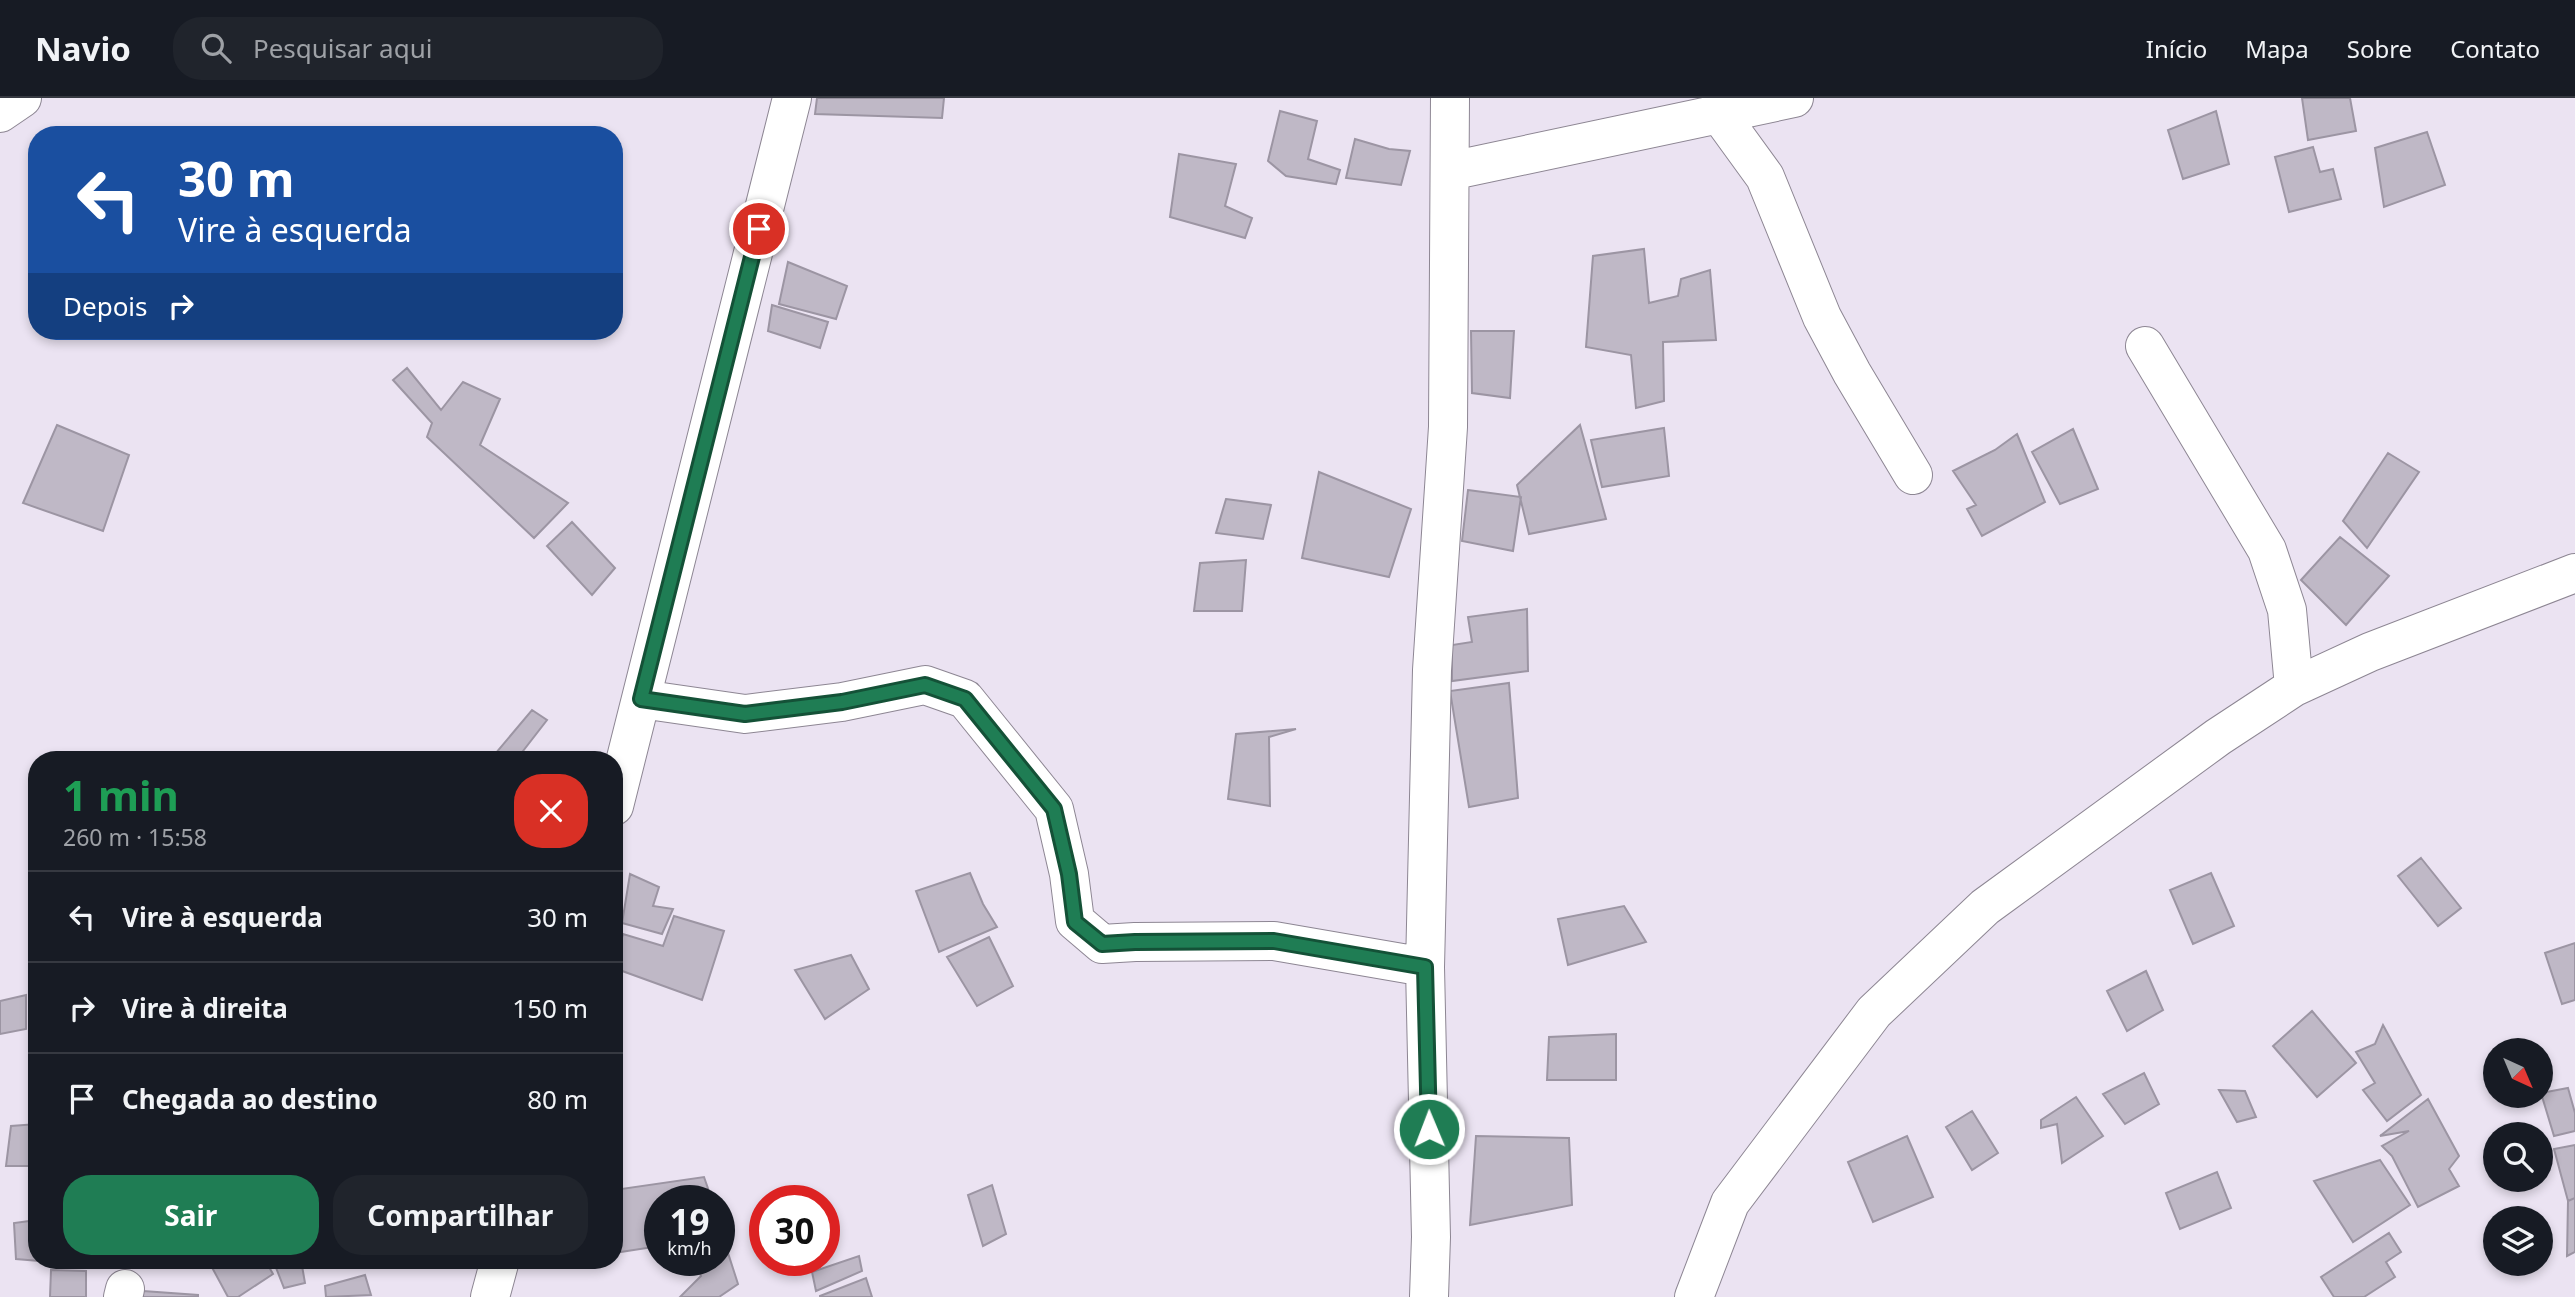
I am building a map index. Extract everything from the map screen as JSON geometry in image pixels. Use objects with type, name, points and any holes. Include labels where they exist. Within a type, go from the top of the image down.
[{"type":"street","points":[[0,113],[22,98]]},
{"type":"street","points":[[623,770],[792,98]]},
{"type":"street","points":[[1429,1297],[1431,1237],[1425,967],[1432,670],[1448,427],[1450,98]]},
{"type":"street","points":[[1450,171],[1794,98]]},
{"type":"street","points":[[1720,115],[1765,177],[1822,317],[1913,475]]},
{"type":"street","points":[[2145,346],[2267,550],[2287,610],[2294,687]]},
{"type":"street","points":[[1694,1297],[1730,1203],[1874,1012],[1985,907],[2218,737],[2294,687],[2370,652],[2575,572]]},
{"type":"street","points":[[641,699],[745,714],[842,702],[925,685],[965,699],[1054,809],[1069,874],[1075,922],[1102,944],[1274,941],[1425,967]]},
{"type":"street","points":[[491,1297],[498,1269]]},
{"type":"building","points":[[817,98],[944,98],[942,118],[815,114]]},
{"type":"building","points":[[2302,98],[2350,98],[2356,131],[2308,140]]},
{"type":"building","points":[[1280,111],[1317,121],[1308,159],[1340,170],[1336,184],[1286,176],[1268,161]]},
{"type":"building","points":[[2216,111],[2229,164],[2183,179],[2168,130]]},
{"type":"building","points":[[2427,132],[2445,185],[2384,207],[2375,148]]},
{"type":"building","points":[[1355,139],[1389,149],[1410,151],[1401,185],[1346,178]]},
{"type":"building","points":[[2313,147],[2320,172],[2333,169],[2341,199],[2289,212],[2275,157]]},
{"type":"building","points":[[1179,154],[1236,164],[1225,206],[1252,218],[1245,238],[1170,217]]},
{"type":"building","points":[[1644,249],[1649,303],[1678,296],[1681,279],[1710,270],[1716,340],[1663,342],[1664,401],[1636,408],[1631,355],[1586,347],[1593,256]]},
{"type":"building","points":[[788,262],[847,286],[836,319],[779,304]]},
{"type":"building","points":[[772,305],[828,322],[820,348],[768,331]]},
{"type":"building","points":[[1471,331],[1514,331],[1510,398],[1472,393]]},
{"type":"building","points":[[407,368],[441,410],[463,382],[500,399],[480,445],[568,503],[534,538],[427,437],[432,423],[393,380]]},
{"type":"building","points":[[57,425],[129,455],[103,531],[23,503]]},
{"type":"building","points":[[1580,425],[1606,519],[1529,534],[1517,485]]},
{"type":"building","points":[[1664,428],[1669,476],[1602,487],[1591,440]]},
{"type":"building","points":[[2073,429],[2098,489],[2060,504],[2032,452]]},
{"type":"building","points":[[2017,434],[2045,502],[1982,536],[1967,509],[1976,505],[1953,471],[1995,450]]},
{"type":"building","points":[[2388,453],[2419,472],[2367,548],[2343,521]]},
{"type":"building","points":[[1319,472],[1411,509],[1389,577],[1302,558]]},
{"type":"building","points":[[1468,490],[1521,497],[1513,551],[1462,541]]},
{"type":"building","points":[[1226,499],[1271,505],[1263,539],[1216,533]]},
{"type":"building","points":[[572,522],[615,568],[592,595],[547,546]]},
{"type":"building","points":[[2340,537],[2389,576],[2346,625],[2301,580]]},
{"type":"building","points":[[1246,560],[1242,611],[1194,611],[1200,563]]},
{"type":"building","points":[[1527,609],[1528,671],[1452,681],[1452,645],[1472,642],[1468,617]]},
{"type":"building","points":[[1509,683],[1518,798],[1469,807],[1450,691]]},
{"type":"building","points":[[532,710],[547,720],[523,751],[498,751]]},
{"type":"building","points":[[1296,729],[1269,737],[1270,806],[1228,799],[1236,734]]},
{"type":"building","points":[[2421,858],[2461,908],[2438,926],[2398,876]]},
{"type":"building","points":[[970,873],[983,904],[997,927],[939,952],[916,891]]},
{"type":"building","points":[[2211,873],[2234,926],[2193,944],[2170,890]]},
{"type":"building","points":[[630,874],[659,887],[653,906],[673,909],[662,934],[623,923]]},
{"type":"building","points":[[1624,906],[1646,942],[1568,965],[1558,919]]},
{"type":"building","points":[[674,916],[724,931],[702,1000],[623,971],[623,934],[663,946]]},
{"type":"building","points":[[989,937],[1013,986],[977,1006],[947,957]]},
{"type":"building","points":[[2575,943],[2575,1000],[2562,1004],[2545,953]]},
{"type":"building","points":[[851,955],[869,989],[825,1019],[795,970]]},
{"type":"building","points":[[2146,971],[2163,1010],[2127,1031],[2107,991]]},
{"type":"building","points":[[26,995],[26,1029],[0,1034],[0,1001]]},
{"type":"building","points":[[2312,1011],[2356,1063],[2317,1097],[2273,1046]]},
{"type":"building","points":[[2383,1025],[2421,1095],[2387,1121],[2363,1090],[2375,1083],[2356,1052],[2375,1044]]},
{"type":"building","points":[[1616,1034],[1616,1080],[1547,1080],[1549,1037]]},
{"type":"building","points":[[2144,1073],[2159,1104],[2125,1124],[2103,1094]]},
{"type":"building","points":[[2568,1088],[2575,1113],[2575,1131],[2554,1136],[2553,1122],[2550,1122],[2546,1108],[2553,1108],[2553,1091]]},
{"type":"building","points":[[2219,1090],[2245,1091],[2256,1117],[2237,1122]]},
{"type":"building","points":[[2076,1097],[2103,1136],[2062,1163],[2057,1124],[2041,1128],[2041,1120]]},
{"type":"building","points":[[2428,1099],[2459,1156],[2449,1169],[2459,1186],[2418,1207],[2392,1156],[2382,1146],[2409,1131],[2380,1136]]},
{"type":"building","points":[[1972,1111],[1998,1153],[1972,1170],[1946,1127]]},
{"type":"building","points":[[28,1125],[28,1166],[6,1166],[11,1126]]},
{"type":"building","points":[[1476,1136],[1569,1138],[1572,1205],[1470,1225]]},
{"type":"building","points":[[1907,1136],[1933,1197],[1873,1222],[1848,1162]]},
{"type":"building","points":[[2575,1145],[2575,1198],[2568,1201],[2554,1149]]},
{"type":"building","points":[[2380,1160],[2410,1205],[2353,1242],[2314,1181]]},
{"type":"building","points":[[2217,1172],[2231,1208],[2180,1229],[2166,1193]]},
{"type":"building","points":[[704,1177],[707,1185],[649,1185]]},
{"type":"building","points":[[992,1185],[1006,1234],[983,1246],[968,1195]]},
{"type":"building","points":[[644,1186],[644,1248],[623,1252],[623,1189]]},
{"type":"building","points":[[2575,1198],[2575,1252],[2567,1256],[2568,1201]]},
{"type":"building","points":[[28,1221],[28,1260],[16,1259],[14,1223]]},
{"type":"building","points":[[2389,1233],[2401,1252],[2386,1262],[2395,1277],[2364,1297],[2334,1297],[2321,1277]]},
{"type":"building","points":[[859,1256],[862,1271],[816,1291],[813,1276],[840,1276],[840,1262]]},
{"type":"building","points":[[213,1269],[270,1269],[273,1274],[238,1297],[228,1297]]},
{"type":"building","points":[[277,1269],[303,1269],[305,1283],[284,1288]]},
{"type":"building","points":[[51,1270],[86,1271],[86,1297],[50,1297]]},
{"type":"building","points":[[365,1275],[371,1295],[326,1297],[325,1286]]},
{"type":"building","points":[[735,1275],[738,1284],[719,1297],[680,1297],[701,1276]]},
{"type":"building","points":[[866,1278],[872,1297],[820,1297],[820,1296]]},
{"type":"building","points":[[143,1291],[198,1295],[198,1297],[142,1297]]},
{"type":"route","points":[[759,229],[641,699],[745,714],[842,702],[925,685],[965,699],[1054,809],[1069,874],[1075,922],[1102,944],[1274,941],[1425,967],[1429,1129]]}]
